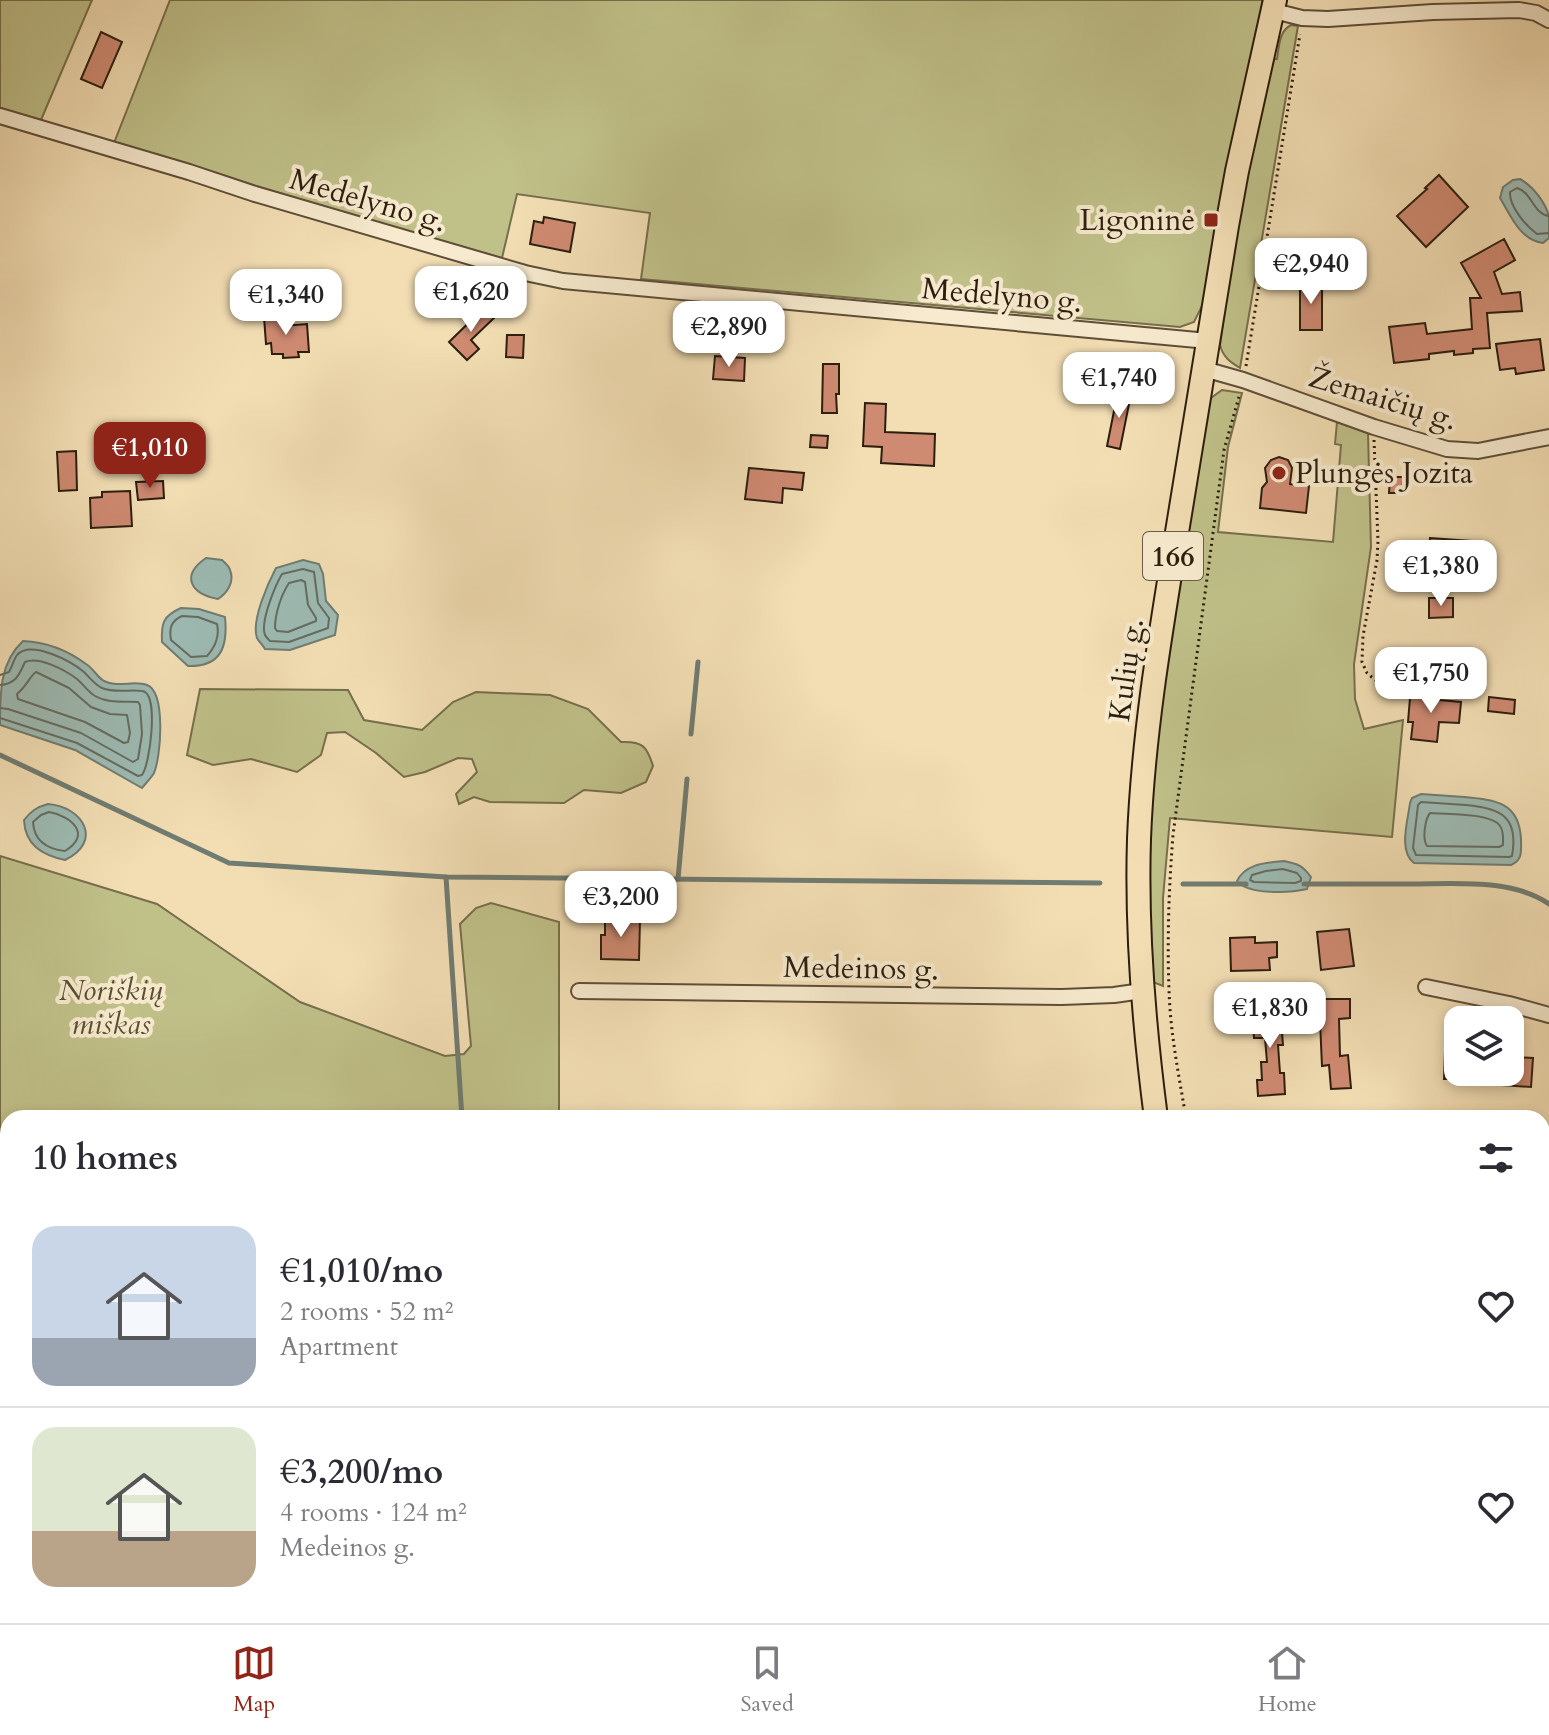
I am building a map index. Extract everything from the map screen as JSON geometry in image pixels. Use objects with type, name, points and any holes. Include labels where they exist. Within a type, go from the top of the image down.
[{"type":"main road","name":"Kulių g.","points":[[1155,1110],[1142,991],[1138,902],[1139,840],[1148,723],[1237,171],[1275,5]]},
{"type":"street","points":[[1275,5],[1302,18],[1328,19],[1505,10],[1545,15]]},
{"type":"street","name":"Medelyno g.","points":[[0,116],[255,194],[525,273],[563,281],[1208,341]]},
{"type":"street","name":"Žemaičių g.","points":[[1204,369],[1447,449],[1478,451],[1549,437]]},
{"type":"street","points":[[1426,987],[1549,1015]]},
{"type":"street","name":"Medeinos g.","points":[[579,991],[1062,997],[1142,991]]},
{"type":"path","points":[[1185,1110],[1175,1058],[1169,990],[1173,835],[1224,450],[1243,380],[1302,18]]},
{"type":"path","points":[[1374,427],[1378,541],[1363,636],[1362,662],[1367,673],[1381,685],[1415,689]]},
{"type":"green space","points":[[0,0],[92,0],[41,120],[0,108]]},
{"type":"green space","points":[[170,0],[1263,0],[1204,302],[1194,322],[1180,327],[641,279],[650,213],[517,194],[502,258],[114,143]]},
{"type":"green space","points":[[1291,25],[1298,26],[1240,368],[1227,359],[1220,345],[1237,219],[1273,59],[1277,59],[1282,35]]},
{"type":"green space","points":[[1222,390],[1242,393],[1228,447],[1218,532],[1333,542],[1341,445],[1335,444],[1337,422],[1368,433],[1371,547],[1354,664],[1355,699],[1364,729],[1403,720],[1392,837],[1170,818],[1163,898],[1163,986],[1153,982],[1151,977],[1149,839],[1155,744],[1175,599],[1208,406],[1211,398]]},
{"type":"green space","points":[[200,689],[348,690],[364,720],[422,730],[453,702],[476,692],[550,695],[588,709],[621,742],[643,746],[653,766],[646,782],[621,793],[584,790],[564,803],[490,802],[474,797],[459,804],[456,794],[477,772],[472,759],[458,758],[404,777],[345,732],[327,733],[321,755],[297,772],[251,759],[213,765],[187,755]]},
{"type":"green space","name":"Noriškių miškas","points":[[0,856],[157,904],[300,1002],[445,1056],[464,1054],[471,1046],[460,924],[476,908],[491,903],[559,922],[559,1110],[0,1110]]},
{"type":"water","points":[[1520,179],[1534,190],[1549,217],[1549,238],[1543,243],[1522,232],[1500,198],[1503,187]]},
{"type":"water","points":[[206,558],[222,560],[230,570],[232,579],[229,587],[218,599],[201,593],[192,583],[193,571]]},
{"type":"water","points":[[303,560],[319,564],[326,601],[338,615],[335,635],[290,650],[265,649],[257,638],[256,622],[269,583],[276,568]]},
{"type":"water","points":[[181,608],[199,609],[225,617],[223,646],[215,659],[188,666],[162,642],[164,621]]},
{"type":"water","points":[[23,641],[64,651],[79,659],[104,681],[142,684],[153,690],[159,712],[159,753],[154,773],[142,788],[75,750],[0,725],[1,689],[6,668],[15,649]]},
{"type":"water","points":[[1421,794],[1476,798],[1504,805],[1516,817],[1519,827],[1521,851],[1518,861],[1511,865],[1414,863],[1406,851],[1405,835],[1410,803],[1412,798]]},
{"type":"water","points":[[48,804],[71,811],[84,826],[86,835],[83,844],[77,853],[65,860],[36,848],[25,829],[24,820],[34,810]]},
{"type":"water","points":[[1284,861],[1308,873],[1311,877],[1307,889],[1260,891],[1242,886],[1237,881],[1251,867]]},
{"type":"building","points":[[101,32],[122,42],[102,88],[81,79]]},
{"type":"building","points":[[1439,175],[1468,207],[1426,247],[1397,216]]},
{"type":"building","points":[[544,217],[575,223],[570,252],[530,244],[534,221],[543,223]]},
{"type":"building","points":[[1504,239],[1515,260],[1494,272],[1502,294],[1520,292],[1522,311],[1487,313],[1490,348],[1454,355],[1454,351],[1429,354],[1429,359],[1394,363],[1389,327],[1425,323],[1427,334],[1472,329],[1470,298],[1481,298],[1461,263]]},
{"type":"building","points":[[1300,282],[1322,282],[1322,330],[1300,330]]},
{"type":"building","points":[[485,307],[495,317],[471,340],[479,349],[467,360],[449,342]]},
{"type":"building","points":[[282,316],[282,326],[307,324],[309,352],[298,352],[299,357],[283,358],[283,354],[272,354],[271,343],[266,344],[264,317]]},
{"type":"building","points":[[507,335],[524,335],[523,358],[506,357]]},
{"type":"building","points":[[1540,339],[1544,370],[1516,374],[1515,368],[1500,370],[1496,344]]},
{"type":"building","points":[[715,356],[745,358],[744,381],[713,379]]},
{"type":"building","points":[[823,364],[839,364],[837,413],[822,413]]},
{"type":"building","points":[[1118,391],[1131,394],[1120,449],[1107,446]]},
{"type":"building","points":[[865,403],[886,404],[885,432],[935,434],[934,466],[881,463],[882,447],[863,446]]},
{"type":"building","points":[[145,434],[147,446],[126,450],[123,437]]},
{"type":"building","points":[[811,435],[828,436],[827,448],[810,447]]},
{"type":"building","points":[[76,451],[77,490],[59,491],[57,452]]},
{"type":"building","points":[[1279,457],[1288,460],[1292,468],[1290,484],[1309,486],[1306,513],[1260,508],[1262,488],[1267,482],[1265,468],[1271,460]]},
{"type":"building","points":[[749,468],[804,473],[802,490],[783,488],[782,503],[745,499]]},
{"type":"building","points":[[1390,477],[1403,477],[1402,493],[1389,493]]},
{"type":"building","points":[[163,481],[164,498],[138,500],[136,482]]},
{"type":"building","points":[[130,491],[132,526],[91,528],[90,498],[102,497],[102,492]]},
{"type":"building","points":[[1430,538],[1471,541],[1469,566],[1428,562]]},
{"type":"building","points":[[1429,598],[1453,598],[1453,617],[1429,618]]},
{"type":"building","points":[[1417,692],[1440,694],[1440,700],[1461,702],[1459,723],[1439,722],[1437,742],[1411,739],[1413,722],[1408,722],[1410,698],[1416,698]]},
{"type":"building","points":[[1489,697],[1515,700],[1514,714],[1488,711]]},
{"type":"building","points":[[605,918],[640,919],[639,960],[601,959]]},
{"type":"building","points":[[1349,929],[1354,966],[1321,970],[1317,932]]},
{"type":"building","points":[[1255,937],[1255,943],[1277,942],[1277,957],[1269,958],[1270,970],[1231,971],[1230,938]]},
{"type":"building","points":[[1319,999],[1350,999],[1350,1018],[1339,1019],[1340,1056],[1348,1055],[1351,1088],[1331,1089],[1329,1065],[1322,1066]]},
{"type":"building","points":[[1280,1008],[1283,1045],[1278,1045],[1285,1094],[1258,1096],[1257,1080],[1262,1080],[1261,1062],[1267,1062],[1265,1038],[1254,1038],[1252,1010]]},
{"type":"building","points":[[1524,1058],[1533,1058],[1531,1087],[1516,1086],[1524,1086]]},
{"type":"waterway","points":[[691,734],[698,662]]},
{"type":"waterway","points":[[0,755],[229,863],[446,877],[1100,883]]},
{"type":"waterway","points":[[678,879],[687,779]]},
{"type":"waterway","points":[[446,877],[461,1110]]},
{"type":"waterway","points":[[1183,884],[1246,884]]},
{"type":"waterway","points":[[1304,884],[1482,884],[1518,890],[1549,904]]},
{"type":"place","name":"Ligoninė","points":[[1211,220]]},
{"type":"place","name":"Plungės Jozita","points":[[1279,473]]}]
